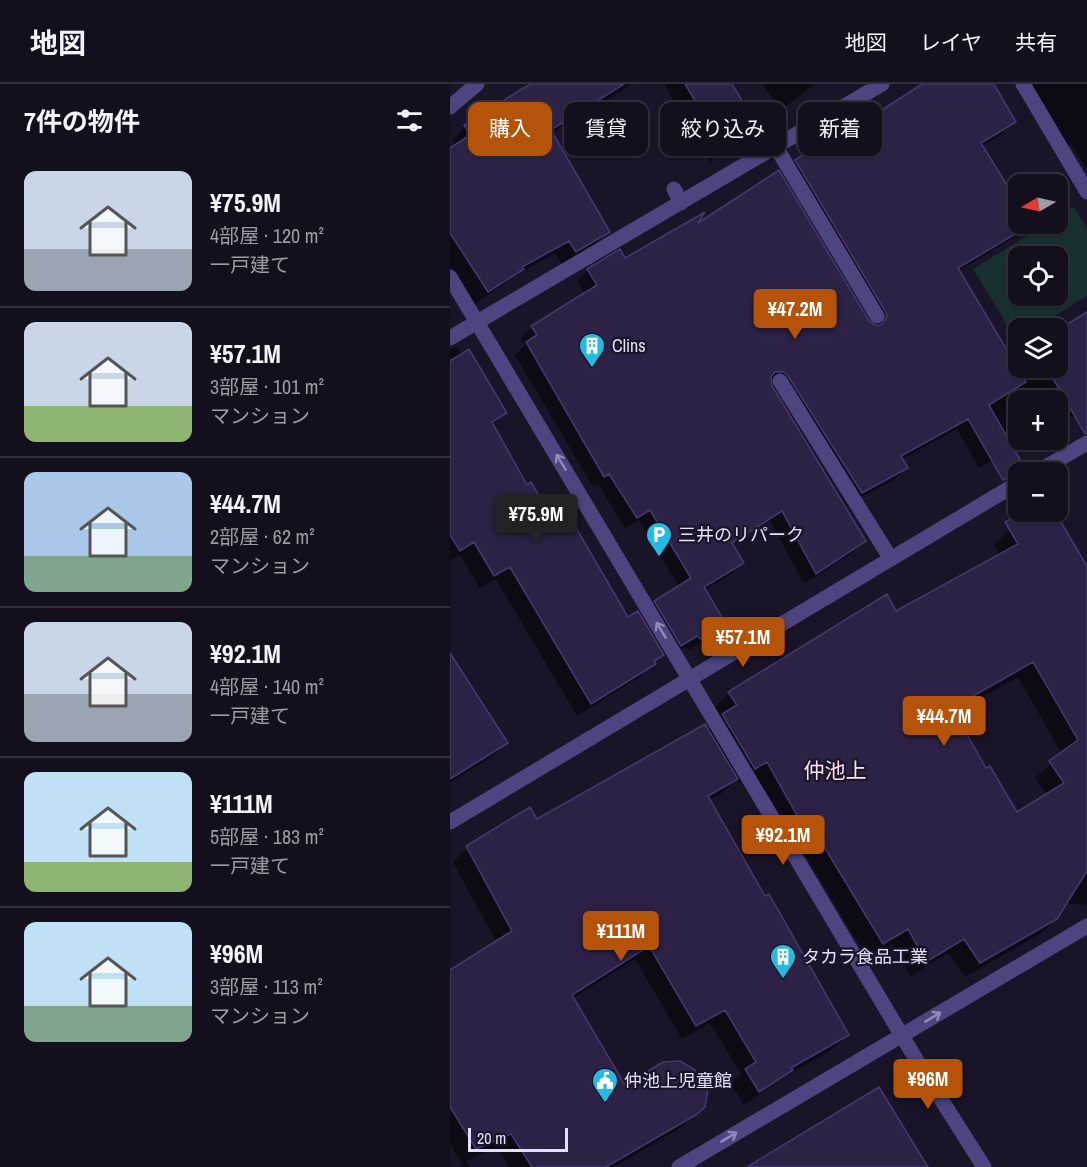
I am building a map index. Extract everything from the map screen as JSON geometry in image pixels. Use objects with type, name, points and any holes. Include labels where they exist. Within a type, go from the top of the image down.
[{"type":"street","points":[[450,107],[477,84]]},
{"type":"street","points":[[786,141],[882,84]]},
{"type":"street","points":[[1023,84],[1087,192]]},
{"type":"street","points":[[450,338],[677,196],[758,156]]},
{"type":"street","points":[[781,156],[877,316]]},
{"type":"street","points":[[450,277],[690,681],[984,1167]]},
{"type":"street","points":[[780,381],[891,559]]},
{"type":"street","points":[[1054,462],[1087,443]]},
{"type":"street","points":[[450,822],[690,681],[1008,489]]},
{"type":"street","points":[[679,1167],[1087,926]]},
{"type":"green space","points":[[1074,207],[1087,228],[1087,296],[1051,318],[1008,318],[1008,327],[973,269],[1008,248],[1008,306],[1068,306],[1068,246],[1011,246],[1031,234],[1068,234],[1068,211]]},
{"type":"building","points":[[530,84],[624,84],[595,102],[564,102],[564,122],[552,129],[552,102],[501,102]]},
{"type":"building","points":[[685,84],[732,84],[743,102],[696,102]]},
{"type":"building","points":[[922,84],[994,84],[1016,122],[981,143],[1008,187],[1008,234],[1015,234],[958,268],[1008,352],[1008,378],[1024,378],[1026,382],[1013,390],[1008,390],[1008,393],[989,405],[1008,438],[1008,450],[1015,450],[1021,462],[1008,462],[1008,477],[1003,480],[968,419],[901,456],[908,468],[862,493],[788,376],[784,372],[775,372],[771,377],[772,386],[866,541],[816,574],[782,511],[732,543],[744,563],[704,587],[726,624],[701,639],[697,636],[681,646],[654,601],[691,578],[650,510],[637,518],[609,474],[604,477],[526,342],[537,335],[531,326],[597,285],[587,269],[620,249],[625,258],[705,212],[698,223],[779,170],[869,321],[877,326],[882,324],[887,316],[885,311],[795,160],[801,156],[882,156],[882,110]]},
{"type":"building","points":[[552,132],[610,232],[576,252],[569,241],[522,267],[524,269],[488,292],[450,233],[450,148],[468,136],[468,156],[552,156]]},
{"type":"building","points":[[1087,312],[1087,433],[1085,434],[1068,404],[1068,390],[1060,390],[1053,378],[1068,378],[1068,324]]},
{"type":"building","points":[[469,349],[507,413],[492,422],[527,485],[531,482],[549,512],[562,504],[628,617],[638,611],[664,655],[654,661],[656,664],[591,704],[510,567],[494,576],[474,542],[460,551],[450,535],[450,361]]},
{"type":"building","points":[[1008,520],[1061,522],[1087,566],[1087,871],[1057,919],[980,963],[964,939],[926,962],[908,929],[883,944],[820,840],[813,844],[767,762],[755,769],[722,714],[737,705],[728,692],[887,594],[896,611],[1018,544],[1005,522]],"holes":[[[1033,662],[1078,740],[1049,761],[1064,783],[1017,812],[990,766],[986,768],[952,708]]]},
{"type":"building","points":[[450,653],[508,743],[450,779]]},
{"type":"building","points":[[705,724],[738,779],[708,796],[765,896],[769,894],[849,1035],[791,1068],[793,1070],[759,1092],[745,1069],[756,1062],[725,1010],[696,1026],[649,946],[572,995],[625,1085],[663,1062],[680,1061],[695,1070],[708,1089],[705,1107],[696,1115],[606,1167],[532,1167],[511,1134],[476,1149],[450,1107],[450,970],[512,931],[466,846],[530,807],[537,819]]},
{"type":"building","points":[[879,1087],[928,1167],[747,1167]]},
{"type":"place","name":"Clins","points":[[592,369]]},
{"type":"place","name":"三井のリパーク","points":[[659,558]]},
{"type":"place","name":"タカラ食品工業","points":[[783,980]]},
{"type":"place","name":"仲池上児童館","points":[[605,1104]]},
{"type":"district","name":"仲池上","points":[[835,771]]}]
